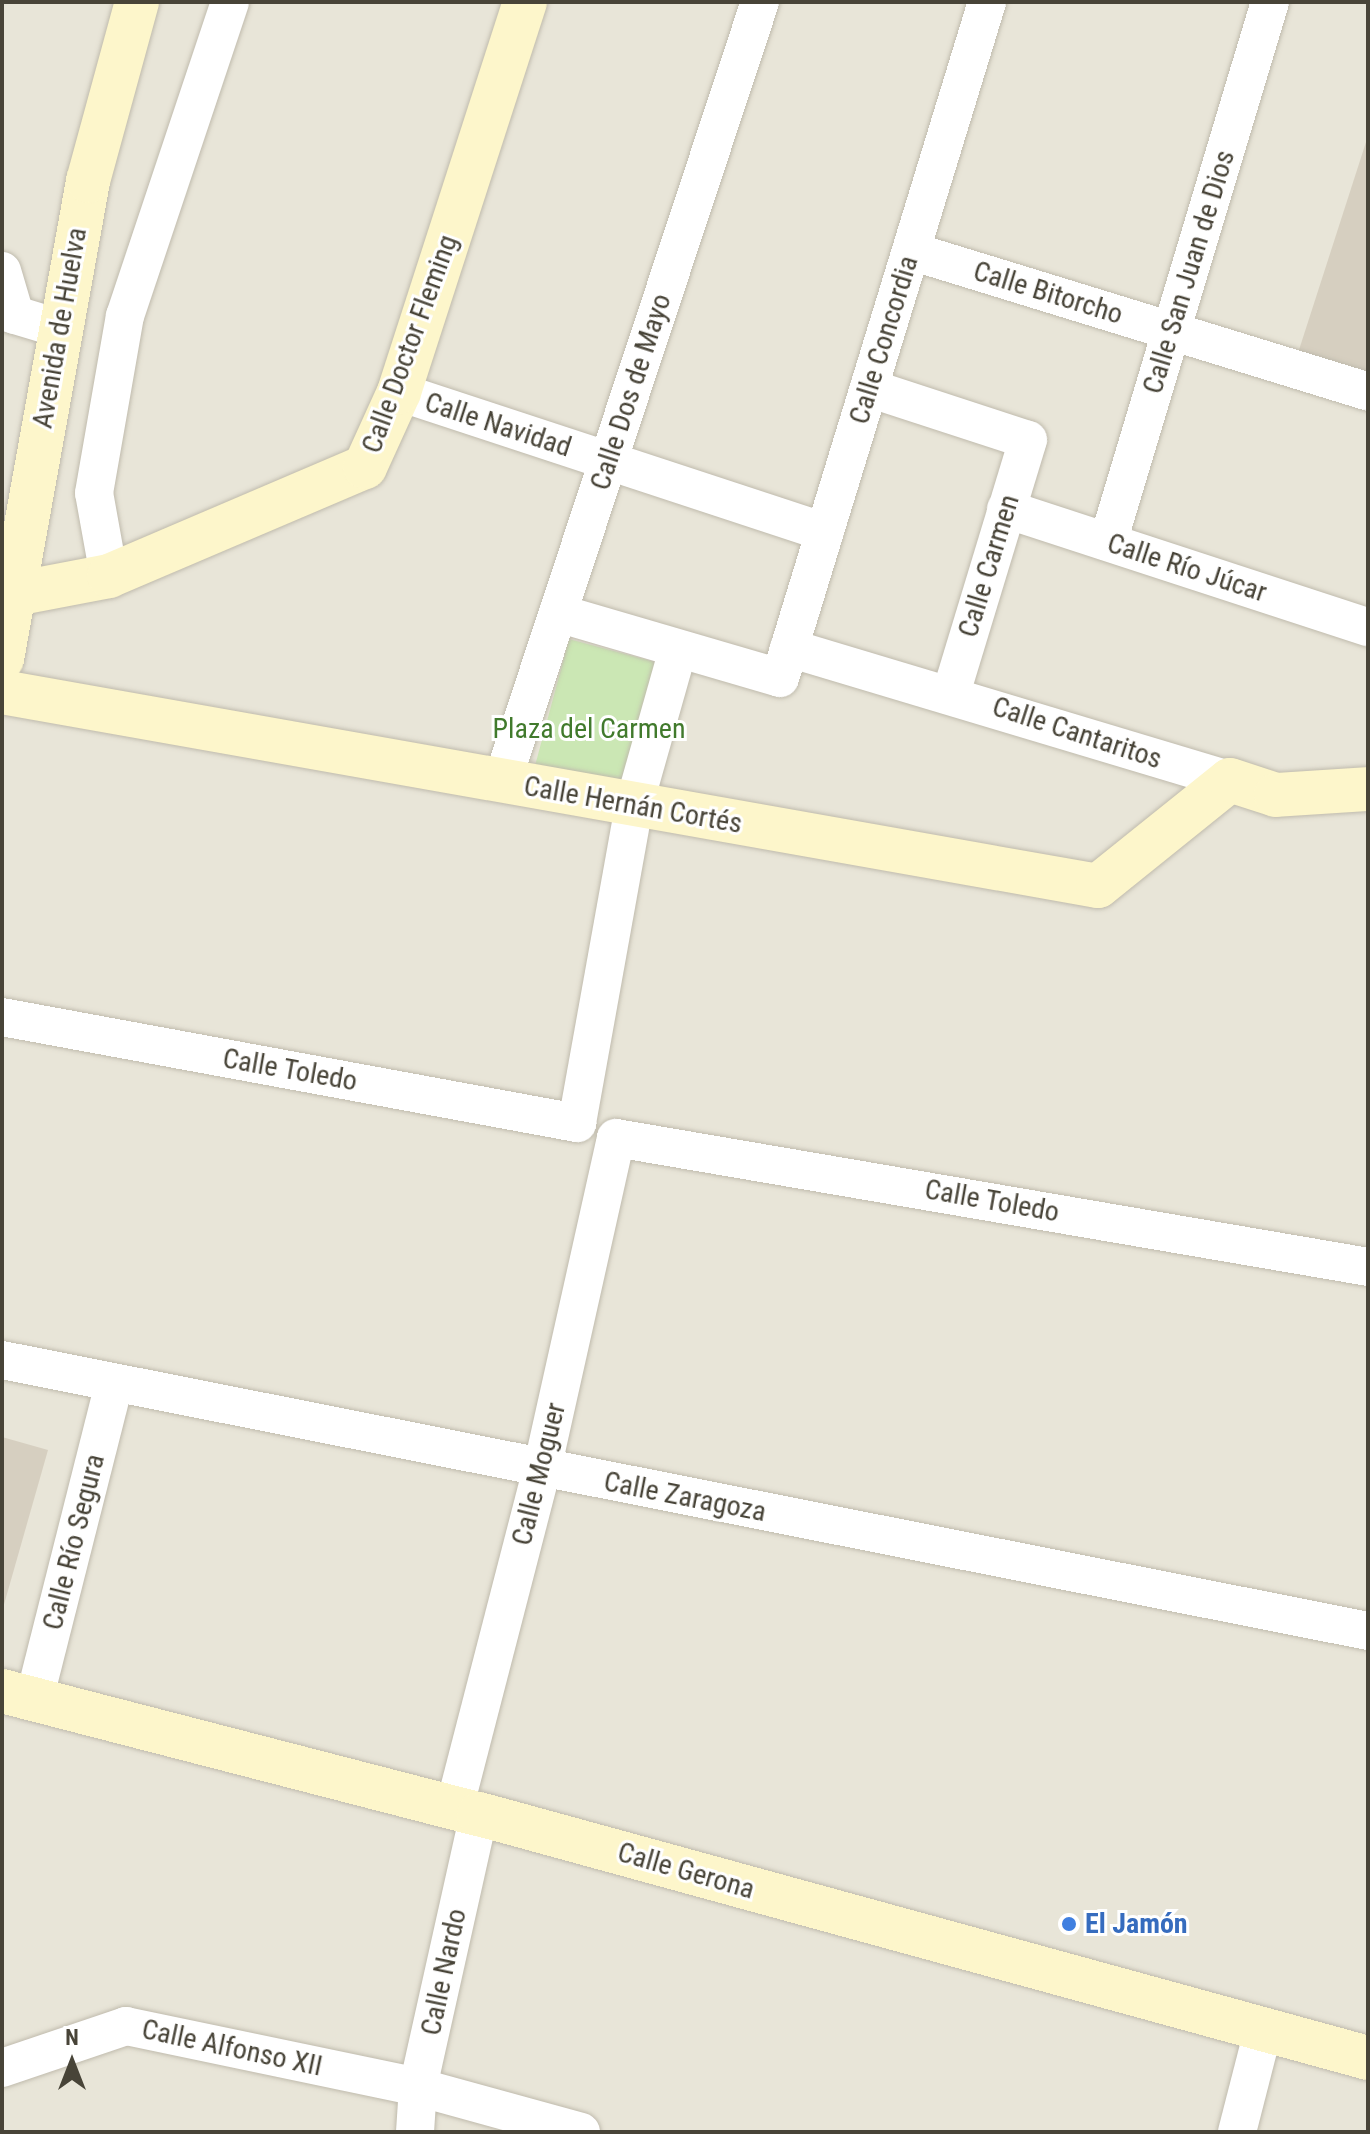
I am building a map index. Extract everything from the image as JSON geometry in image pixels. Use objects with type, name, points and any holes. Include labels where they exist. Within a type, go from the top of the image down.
[{"type":"street","name":"Avenida de Huelva","points":[[2,659],[8,593],[88,181],[137,2]]},
{"type":"street","points":[[109,576],[94,493],[125,316],[230,2]]},
{"type":"street","name":"Calle Doctor Fleming","points":[[8,593],[109,576],[365,467],[399,392],[525,2]]},
{"type":"street","name":"Calle Dos de Mayo","points":[[502,782],[760,2]]},
{"type":"street","name":"Calle Concordia","points":[[785,663],[987,2]]},
{"type":"street","name":"Calle San Juan de Dios","points":[[1108,542],[1270,2]]},
{"type":"street","name":"Calle Bitorcho","points":[[911,251],[1368,392]]},
{"type":"street","points":[[2,271],[8,313],[58,328]]},
{"type":"street","name":"Calle Carmen","points":[[869,388],[1028,440],[951,693]]},
{"type":"street","name":"Calle Navidad","points":[[399,392],[825,532]]},
{"type":"street","name":"Calle Río Júcar","points":[[1006,509],[1368,627]]},
{"type":"street","points":[[558,613],[678,650],[785,663]]},
{"type":"street","points":[[634,805],[678,650]]},
{"type":"street","name":"Calle Cantaritos","points":[[785,663],[951,693],[1276,795],[1368,789]]},
{"type":"street","name":"Calle Hernán Cortés","points":[[2,692],[1098,886],[1230,780]]},
{"type":"street","name":"Calle Toledo","points":[[2,1017],[577,1123],[634,805]]},
{"type":"street","name":"Calle Toledo","points":[[616,1138],[1368,1267]]},
{"type":"street","name":"Calle Moguer","points":[[466,1811],[616,1138]]},
{"type":"street","name":"Calle Zaragoza","points":[[2,1360],[1368,1631]]},
{"type":"street","name":"Calle Río Segura","points":[[18,1696],[114,1384]]},
{"type":"street","name":"Calle Gerona","points":[[18,1696],[466,1811],[1368,2058]]},
{"type":"street","name":"Calle Nardo","points":[[415,2132],[418,2087],[466,1811]]},
{"type":"street","name":"Calle Alfonso XII","points":[[2,2068],[126,2026],[418,2087],[581,2132]]},
{"type":"street","points":[[1237,2132],[1263,2031]]},
{"type":"shaded area","points":[[2,2],[1368,2],[1368,2132],[2,2132]]},
{"type":"green space","name":"Plaza del Carmen","points":[[569,639],[657,663],[622,794],[534,770]]},
{"type":"building","points":[[1368,139],[1368,374],[1298,353]]},
{"type":"building","points":[[2,1437],[48,1450],[3,1608],[2,1608]]},
{"type":"place","name":"El Jamón","points":[[1069,1924]]}]
